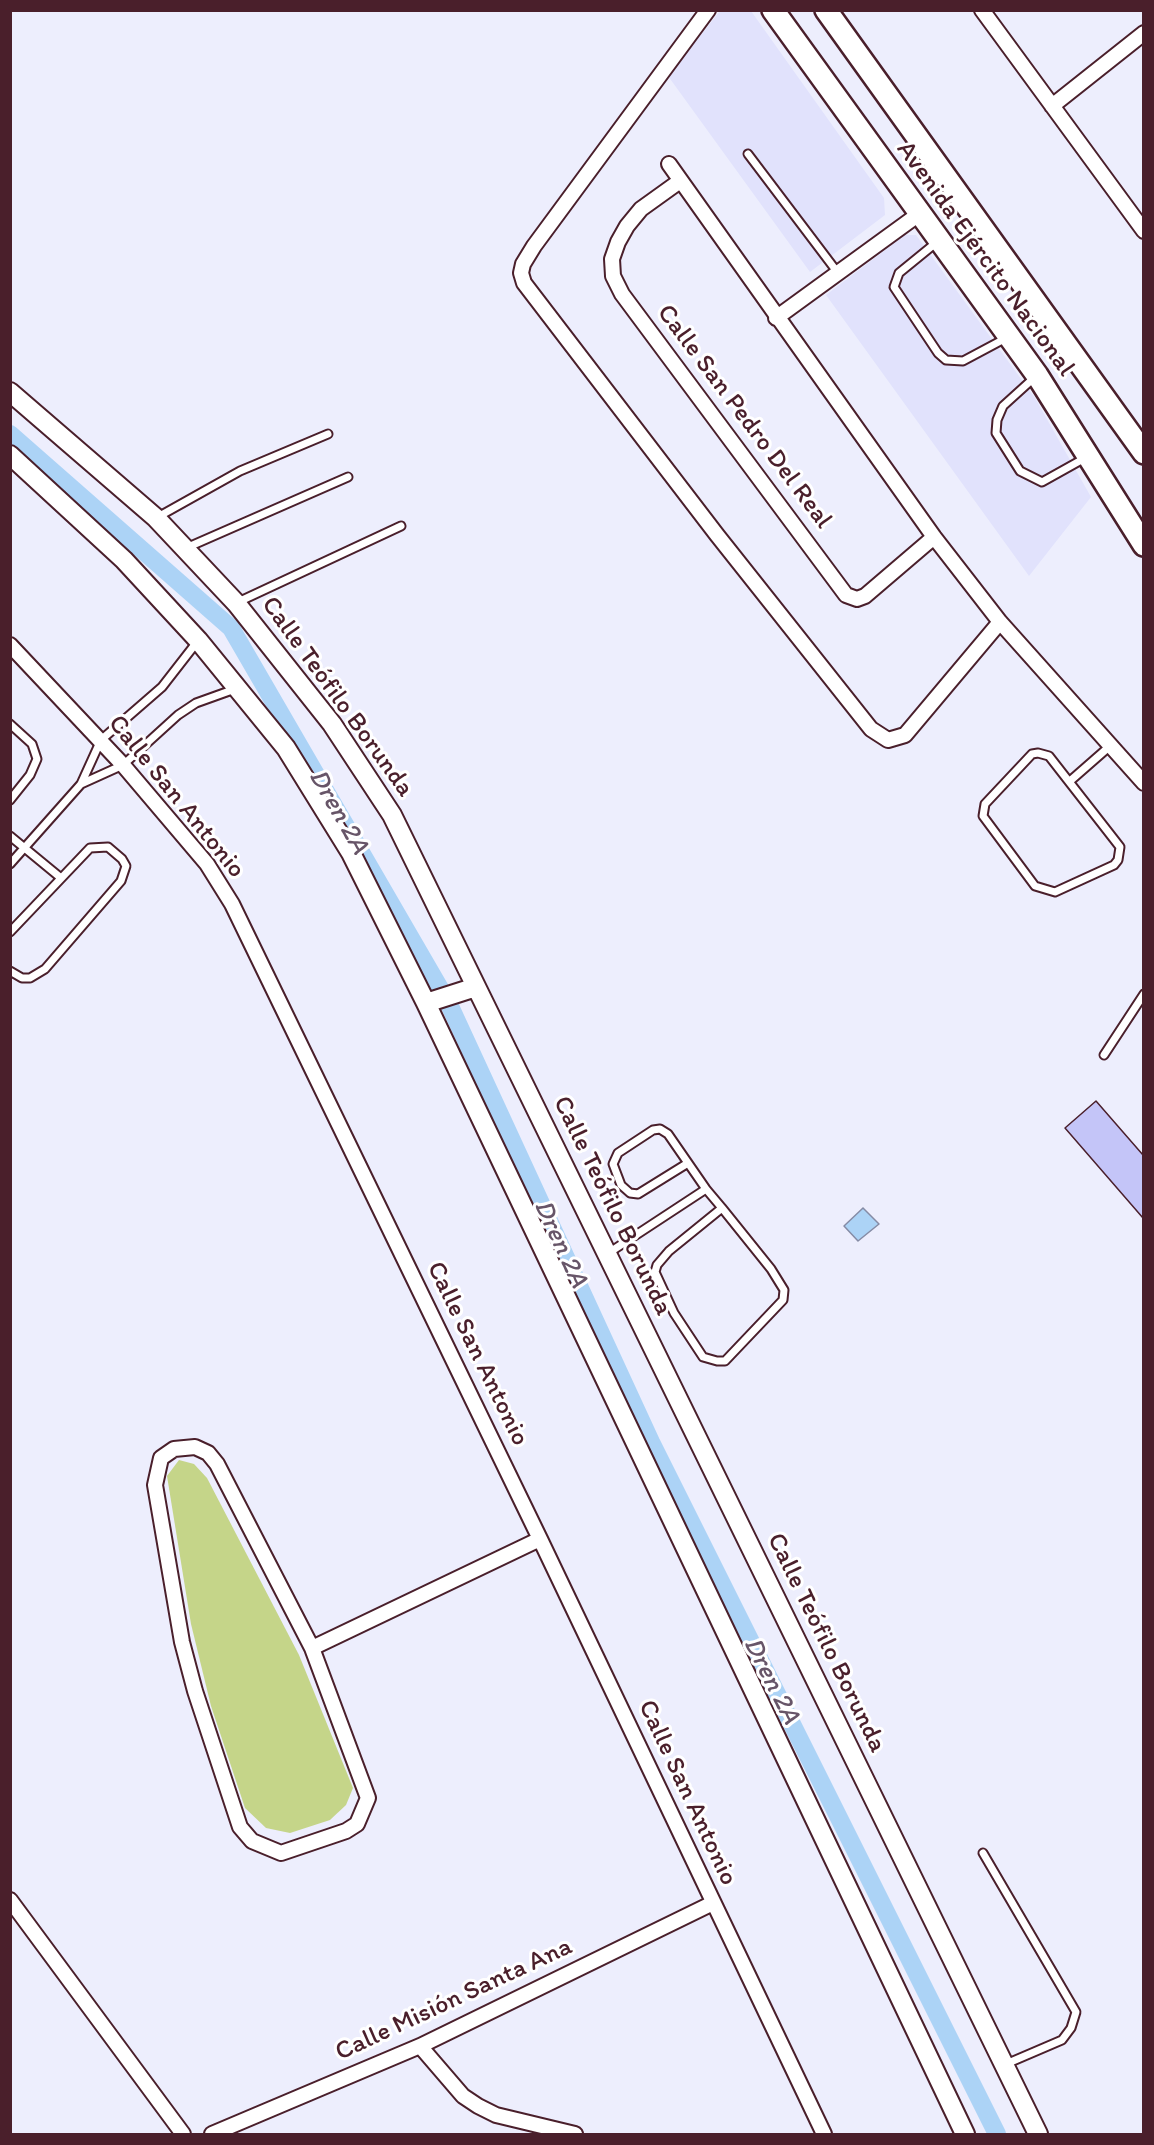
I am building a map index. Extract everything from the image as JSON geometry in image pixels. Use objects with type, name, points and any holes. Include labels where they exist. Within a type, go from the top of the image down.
[{"type":"main road","name":"Avenida Ejército Nacional","points":[[773,10],[1037,375],[1143,544]]},
{"type":"main road","name":"Avenida Ejército Nacional","points":[[826,10],[1143,453]]},
{"type":"main road","name":"Calle Teófilo Borunda","points":[[10,392],[156,518],[186,548],[296,675],[374,785],[419,867],[470,989],[607,1254],[1038,2134]]},
{"type":"main road","points":[[10,455],[124,560],[198,640],[286,748],[329,815],[431,1002],[965,2134]]},
{"type":"main road","points":[[431,1002],[470,989]]},
{"type":"street","points":[[708,10],[534,246],[523,264],[521,273],[524,283],[717,534],[871,729],[888,740],[905,735],[1000,622]]},
{"type":"street","points":[[982,10],[1143,231]]},
{"type":"street","points":[[1052,106],[1143,33]]},
{"type":"street","points":[[669,164],[776,318],[934,537],[1000,622],[1143,783]]},
{"type":"street","name":"Calle San Pedro Del Real","points":[[680,181],[641,209],[618,242],[612,259],[613,276],[622,294],[846,595],[857,599],[865,596],[934,537]]},
{"type":"street","points":[[776,318],[919,214]]},
{"type":"street","name":"Calle San Antonio","points":[[10,645],[123,765],[207,864],[232,904],[540,1539],[824,2134]]},
{"type":"street","points":[[195,1447],[208,1453],[227,1482],[312,1648],[368,1797],[357,1824],[346,1831],[281,1853],[252,1841],[240,1827],[195,1691],[182,1642],[158,1506],[155,1485],[161,1458],[174,1449],[195,1447]]},
{"type":"street","points":[[312,1648],[540,1539]]},
{"type":"street","points":[[10,1899],[183,2134]]},
{"type":"street","name":"Calle Misión Santa Ana","points":[[212,2134],[420,2046],[713,1903]]},
{"type":"street","points":[[420,2046],[463,2096],[478,2106],[496,2115],[575,2134]]},
{"type":"lane","points":[[748,154],[838,273]]},
{"type":"lane","points":[[939,240],[899,273],[894,287],[938,352],[946,360],[963,362],[1009,337]]},
{"type":"lane","points":[[1037,375],[1004,406],[997,420],[996,433],[1014,462],[1020,471],[1042,482],[1089,455]]},
{"type":"lane","points":[[156,518],[240,471],[328,434]]},
{"type":"lane","points":[[186,548],[348,477]]},
{"type":"lane","points":[[236,603],[402,526]]},
{"type":"lane","points":[[10,864],[81,784],[101,741],[162,687],[198,640]]},
{"type":"lane","points":[[81,784],[123,765],[178,715],[196,703],[237,688]]},
{"type":"lane","points":[[10,724],[32,744],[38,759],[30,775],[10,800]]},
{"type":"lane","points":[[1070,781],[1110,746]]},
{"type":"lane","points":[[1032,754],[1048,756],[1070,781],[1112,835],[1120,847],[1120,854],[1114,865],[1055,892],[1041,890],[989,827],[983,809],[1032,754]]},
{"type":"lane","points":[[10,836],[61,878]]},
{"type":"lane","points":[[10,932],[90,848],[108,847],[116,852],[126,866],[121,881],[45,969],[30,978],[22,978],[10,971]]},
{"type":"lane","points":[[1104,1054],[1143,994]]},
{"type":"lane","points":[[688,1162],[638,1194],[630,1193],[621,1185],[614,1164],[618,1153],[652,1130],[660,1129],[668,1134],[688,1162],[706,1189],[722,1208],[771,1269],[781,1284],[784,1296],[724,1360],[717,1361],[703,1357],[674,1313],[655,1272],[661,1258],[722,1208]]},
{"type":"lane","points":[[607,1254],[706,1189]]},
{"type":"lane","points":[[983,1854],[1076,2012],[1071,2028],[1062,2040],[1003,2065]]},
{"type":"shaded area","points":[[720,11],[751,11],[884,198],[885,215],[810,272],[668,76]]},
{"type":"shaded area","points":[[905,235],[916,235],[1035,398],[1091,497],[1029,576],[826,295]]},
{"type":"shaded area","points":[[863,1208],[879,1224],[858,1241],[844,1226]]},
{"type":"green space","points":[[179,1460],[194,1464],[207,1478],[299,1655],[353,1788],[346,1805],[330,1820],[290,1833],[266,1828],[245,1808],[211,1706],[191,1624],[167,1476]]},
{"type":"building","points":[[1096,1101],[1143,1155],[1143,1218],[1065,1128]]},
{"type":"waterway","name":"Dren 2A","points":[[10,434],[231,628],[449,1004],[651,1442],[997,2134]]}]
